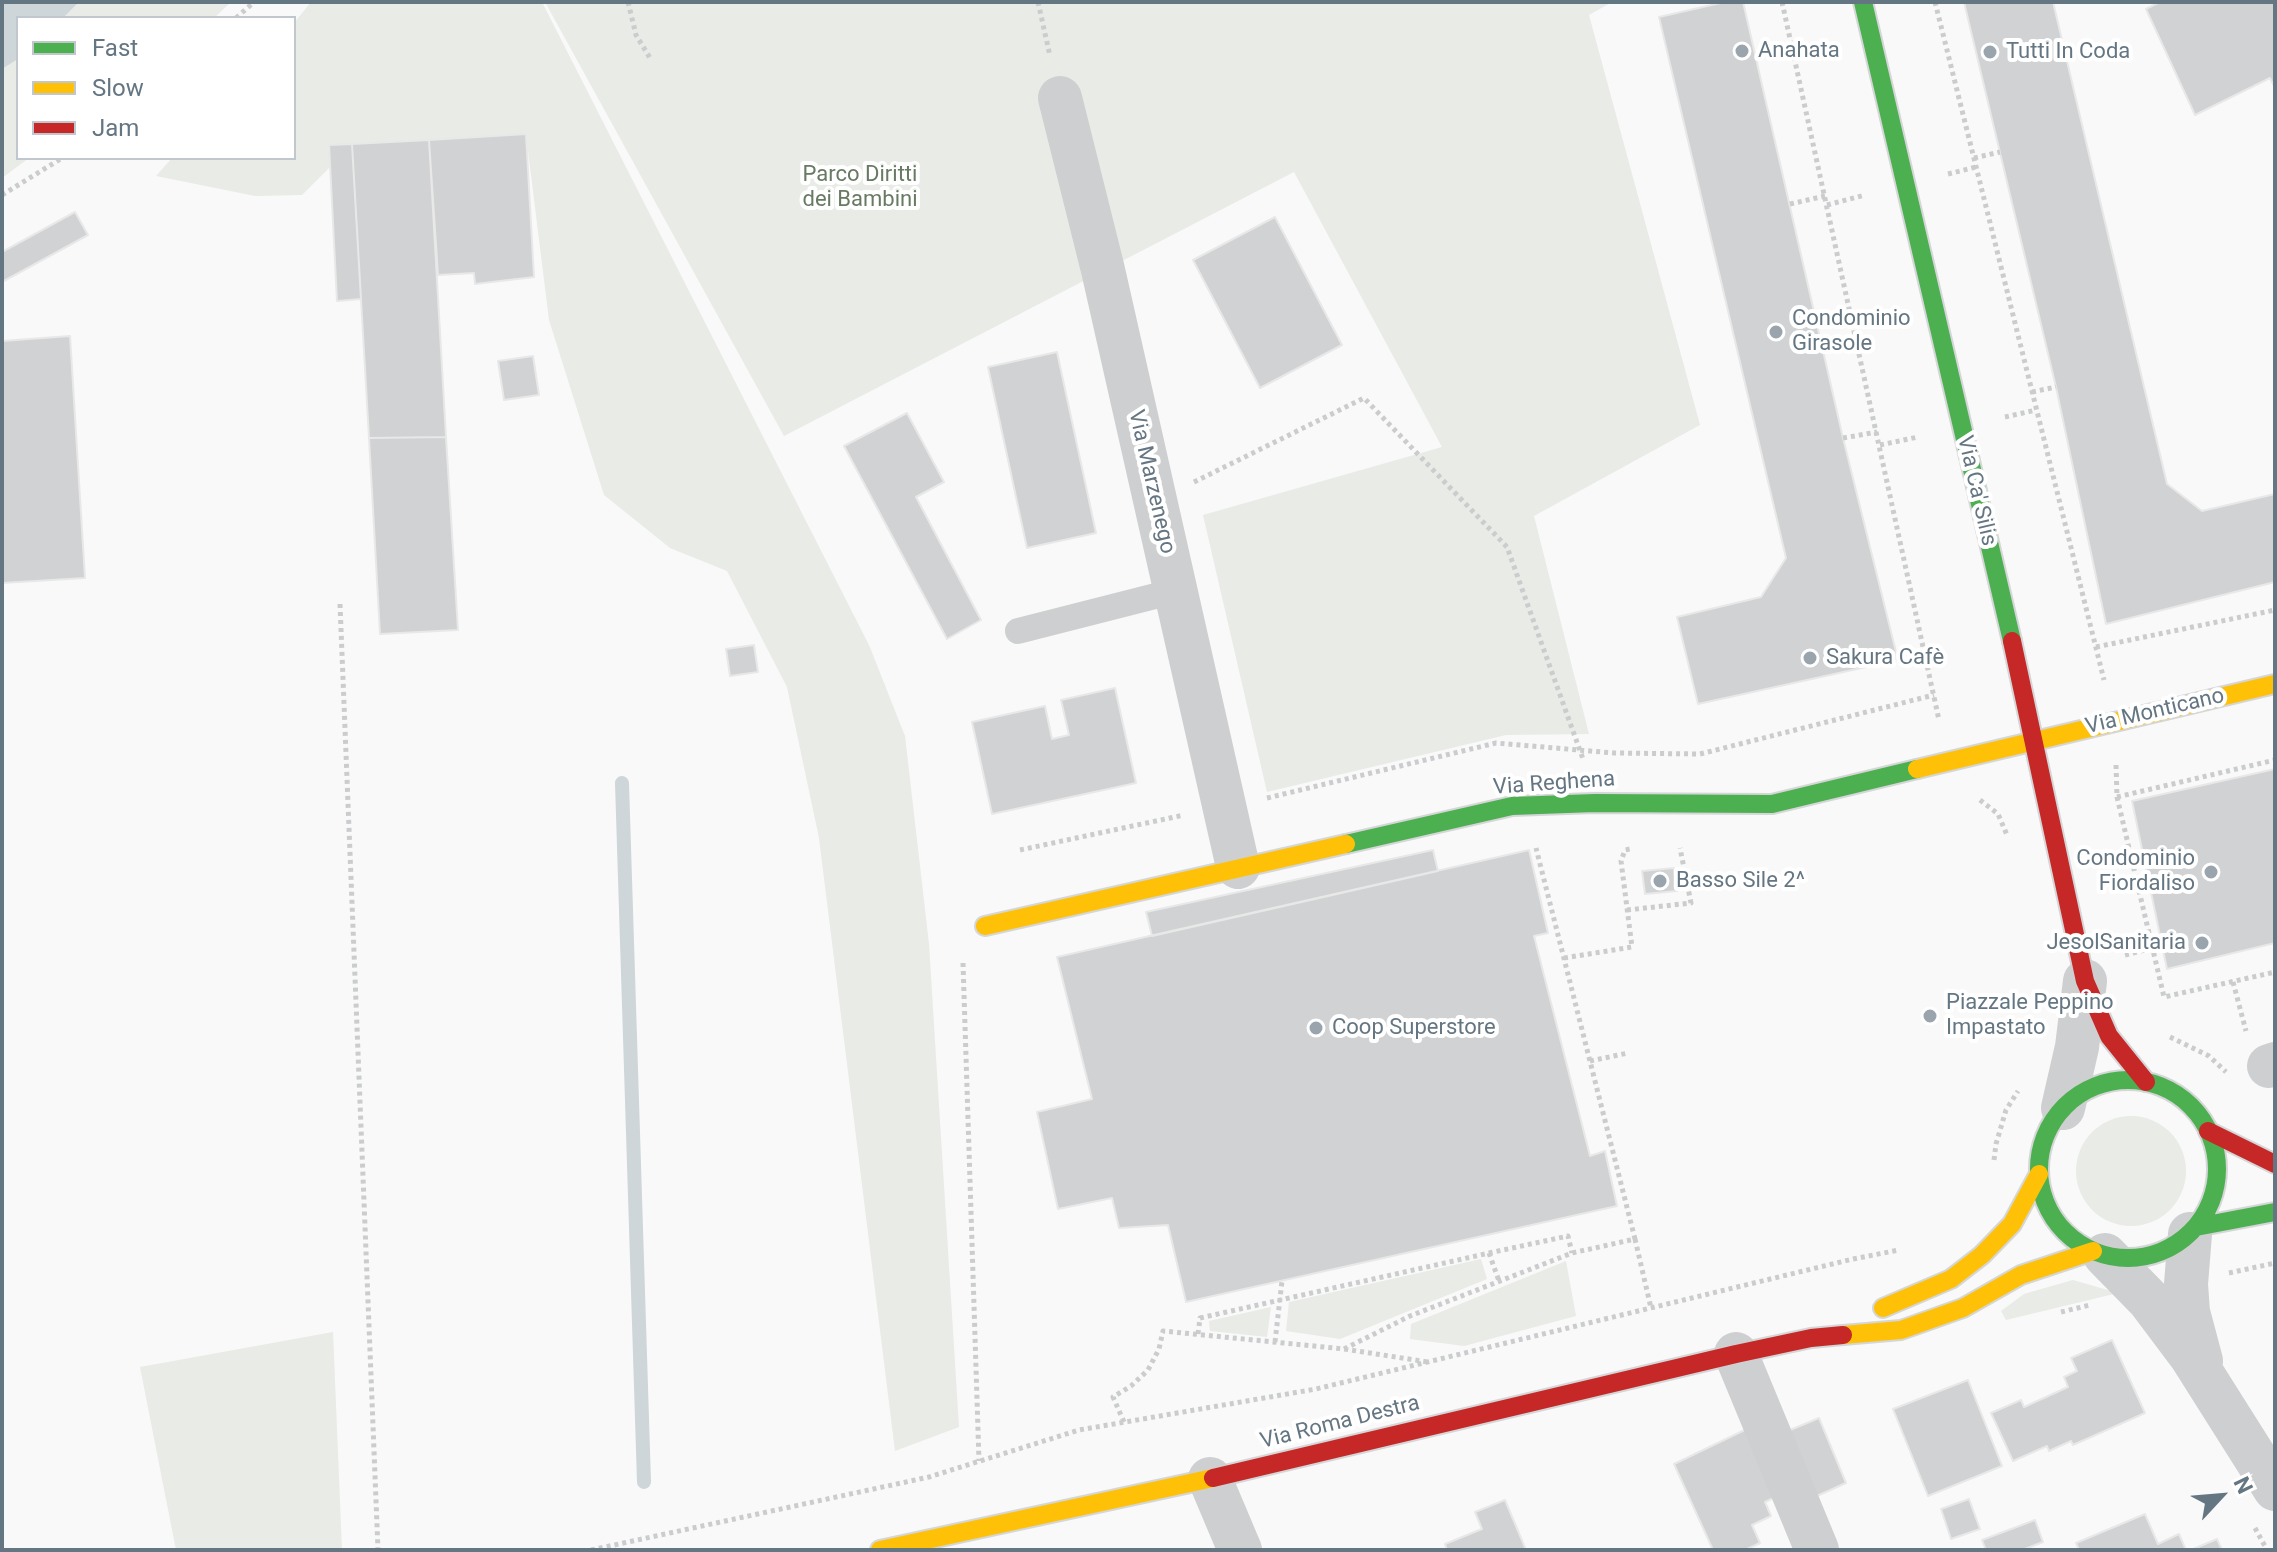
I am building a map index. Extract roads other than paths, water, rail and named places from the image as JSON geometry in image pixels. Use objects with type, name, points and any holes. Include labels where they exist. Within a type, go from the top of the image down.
[{"type":"street","name":"Via Ca' Silis","points":[[1863,2],[2035,741],[2085,981],[2109,1036],[2146,1082]]},
{"type":"street","name":"Via Marzenego","points":[[1056,78],[1175,591],[1244,804],[1238,867]]},
{"type":"street","name":"Via Monticano","points":[[2035,741],[2275,684]]},
{"type":"street","name":"Via Reghena","points":[[985,926],[1512,806],[1772,804],[2035,741]]},
{"type":"street","name":"Via Ca' Silis","points":[[2063,1108],[2077,1047],[2085,981]]},
{"type":"street","name":"Via Roma Destra","points":[[2115,1081],[2146,1082],[2180,1097],[2194,1109],[2208,1131],[2216,1153],[2217,1177],[2211,1202],[2193,1230],[2178,1244],[2150,1256],[2124,1259],[2099,1253],[2069,1236],[2053,1217],[2044,1199],[2039,1174],[2043,1141],[2063,1108],[2082,1093],[2115,1081]]},
{"type":"street","name":"Via Roma Destra","points":[[2208,1131],[2275,1164]]},
{"type":"street","name":"Via Roma Destra","points":[[1811,1338],[1951,1279],[1982,1255],[2012,1224],[2039,1174]]},
{"type":"street","name":"Via Roma Destra","points":[[2193,1230],[2275,1212]]},
{"type":"street","points":[[2193,1230],[2186,1284],[2188,1312],[2206,1378],[2264,1507]]},
{"type":"street","name":"Via Roma Destra","points":[[880,1550],[1210,1479],[1736,1354],[1811,1338],[1901,1330],[1963,1308],[2021,1275],[2099,1253]]},
{"type":"street","points":[[2099,1253],[2149,1300],[2206,1378]]},
{"type":"street","points":[[1736,1354],[1817,1550]]},
{"type":"street","points":[[1210,1479],[1240,1550]]},
{"type":"lane","points":[[1018,631],[1175,591]]},
{"type":"waterway","points":[[622,783],[644,1482]]},
{"type":"place","name":"Anahata","points":[[1742,51]]},
{"type":"place","name":"Tutti In Coda","points":[[1990,52]]},
{"type":"place","name":"Condominio Girasole","points":[[1776,332]]},
{"type":"place","name":"Sakura Cafè","points":[[1810,658]]},
{"type":"place","name":"Condominio Fiordaliso","points":[[2211,872]]},
{"type":"place","name":"Basso Sile 2^","points":[[1660,881]]},
{"type":"place","name":"JesolSanitaria","points":[[2202,943]]},
{"type":"place","name":"Piazzale Peppino Impastato","points":[[1930,1016]]},
{"type":"place","name":"Coop Superstore","points":[[1316,1028]]},
{"type":"park label","name":"Parco Diritti dei Bambini","points":[[860,188]]}]
